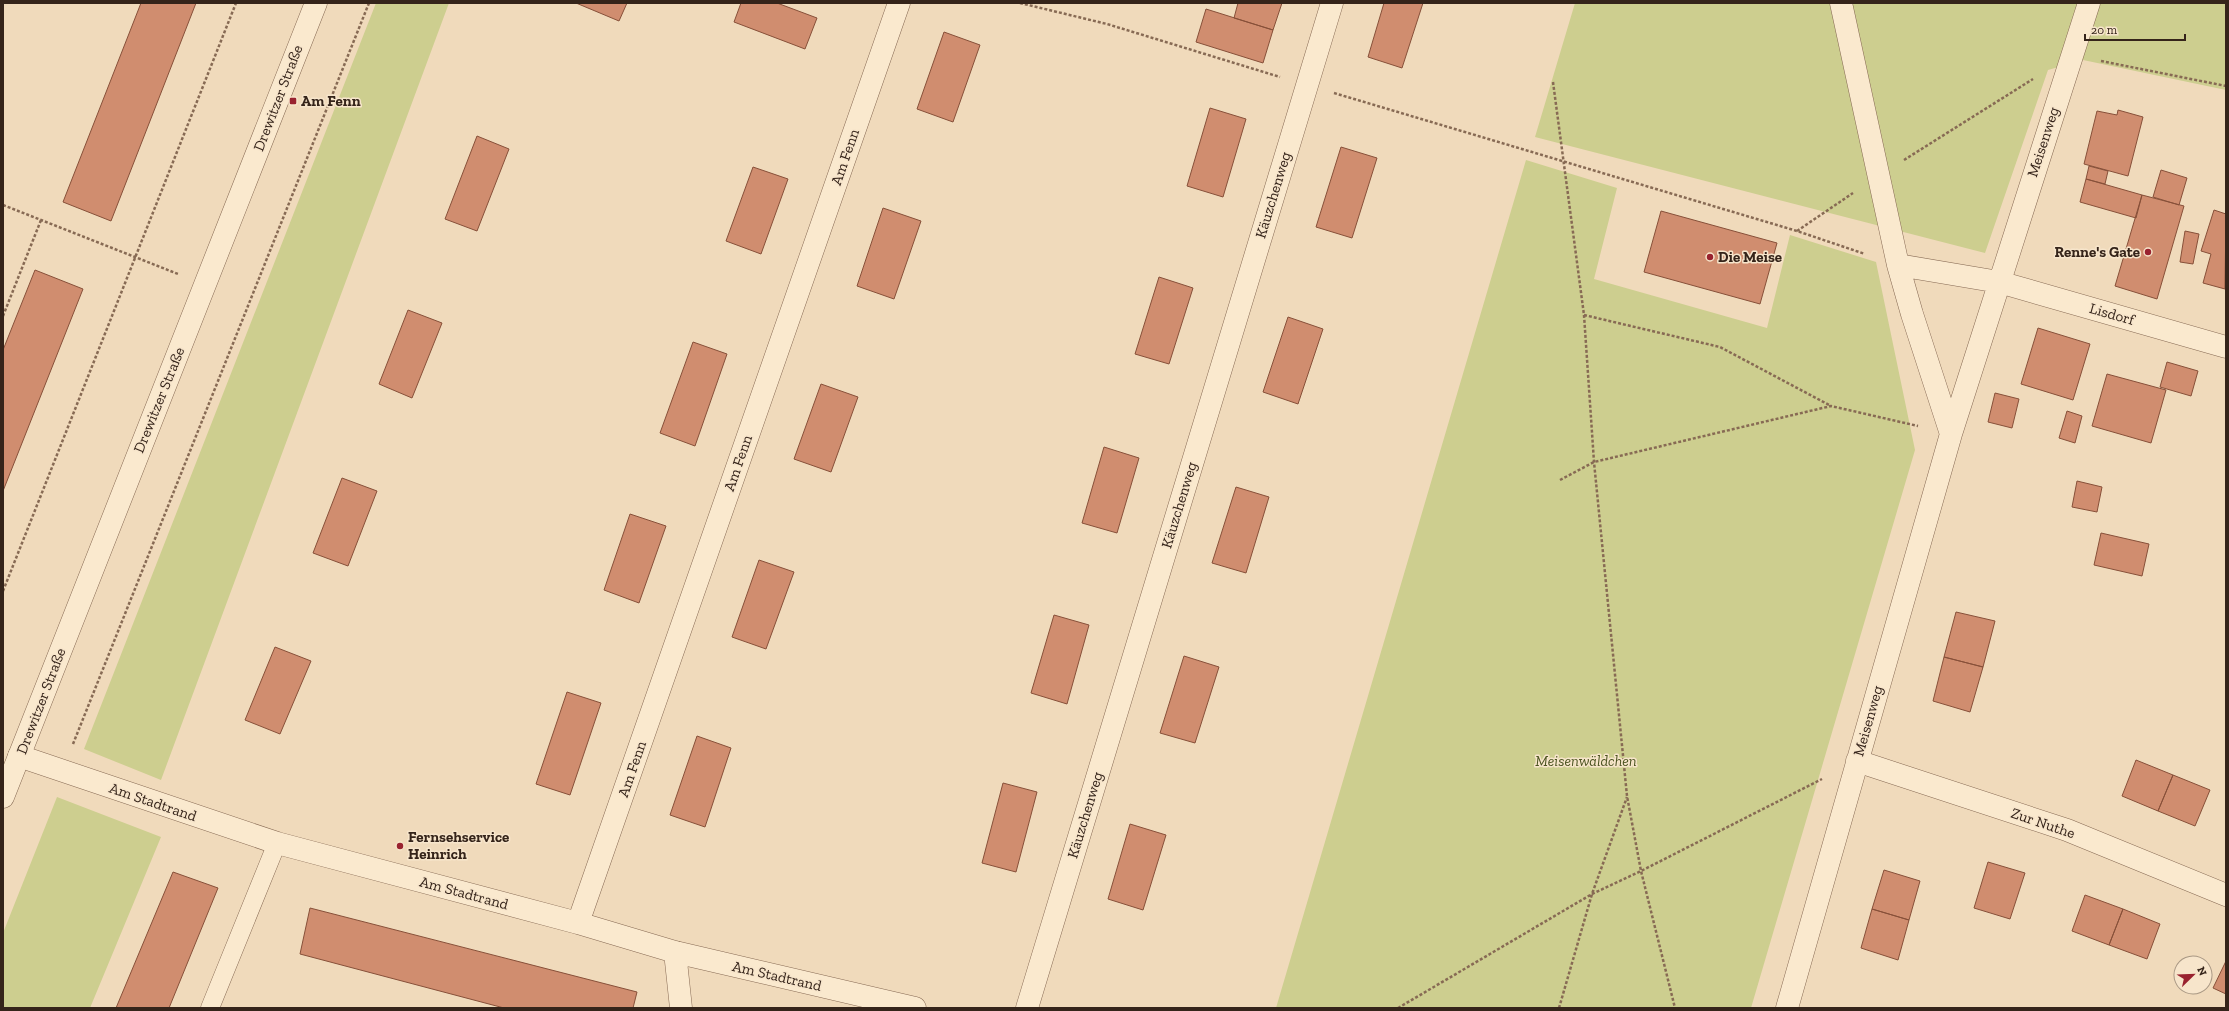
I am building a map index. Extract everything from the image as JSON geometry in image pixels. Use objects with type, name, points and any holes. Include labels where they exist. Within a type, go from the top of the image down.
[{"type":"street","name":"Drewitzer Straße","points":[[3,797],[316,3]]},
{"type":"street","name":"Am Fenn","points":[[578,923],[899,3]]},
{"type":"street","name":"Käuzchenweg","points":[[1027,1008],[1332,3]]},
{"type":"street","points":[[1841,3],[1880,175],[1898,265],[1912,314],[1952,434]]},
{"type":"street","name":"Meisenweg","points":[[1787,1008],[1952,434],[2071,55],[2089,3]]},
{"type":"street","points":[[1898,265],[1999,282]]},
{"type":"street","name":"Lisdorf","points":[[1999,282],[2226,347]]},
{"type":"street","name":"Am Stadtrand","points":[[19,756],[62,772],[277,843],[578,923],[674,952],[915,1008]]},
{"type":"street","name":"Zur Nuthe","points":[[1857,761],[2067,830],[2226,895]]},
{"type":"street","points":[[674,952],[681,1008]]},
{"type":"lane","points":[[210,1008],[277,843]]},
{"type":"path","points":[[3,591],[236,3]]},
{"type":"path","points":[[62,772],[369,3]]},
{"type":"path","points":[[1020,3],[1107,24],[1564,163],[1796,231],[1898,265]]},
{"type":"path","points":[[1796,231],[1880,175],[2071,55],[2226,86]]},
{"type":"path","points":[[1553,82],[1584,315],[1594,462],[1628,796],[1641,871],[1675,1008]]},
{"type":"path","points":[[3,205],[205,284]]},
{"type":"path","points":[[3,316],[40,220]]},
{"type":"path","points":[[1584,315],[1720,347],[1831,406],[1952,434]]},
{"type":"path","points":[[1560,480],[1594,462],[1831,406]]},
{"type":"path","points":[[1398,1008],[1592,894],[1641,871],[1857,761]]},
{"type":"path","points":[[1559,1008],[1592,894],[1628,796]]},
{"type":"green space","points":[[376,3],[449,3],[161,780],[84,749]]},
{"type":"green space","points":[[1575,3],[2226,3],[2226,90],[2083,60],[2048,70],[1985,253],[1535,137]]},
{"type":"green space","name":"Meisenwäldchen","points":[[1526,160],[1617,188],[1594,279],[1767,328],[1790,235],[1876,262],[1915,450],[1751,1008],[1276,1008]]},
{"type":"green space","points":[[57,797],[161,837],[90,1008],[3,1008],[3,933]]},
{"type":"building","points":[[141,3],[196,3],[111,221],[63,202]]},
{"type":"building","points":[[576,3],[627,3],[619,21]]},
{"type":"building","points":[[741,3],[777,3],[817,18],[805,49],[734,22]]},
{"type":"building","points":[[1238,3],[1282,3],[1273,30],[1234,18]]},
{"type":"building","points":[[1384,3],[1423,3],[1402,68],[1368,57]]},
{"type":"building","points":[[1206,9],[1273,30],[1263,63],[1196,42]]},
{"type":"building","points":[[944,32],[980,45],[953,122],[917,109]]},
{"type":"building","points":[[1210,108],[1246,119],[1223,197],[1187,186]]},
{"type":"building","points":[[2118,110],[2143,117],[2128,176],[2084,164],[2097,111],[2117,115]]},
{"type":"building","points":[[477,136],[509,149],[477,231],[445,219]]},
{"type":"building","points":[[1341,147],[1377,158],[1352,238],[1316,227]]},
{"type":"building","points":[[2089,166],[2108,171],[2105,184],[2086,179]]},
{"type":"building","points":[[753,167],[788,179],[761,254],[726,241]]},
{"type":"building","points":[[2161,170],[2187,178],[2179,205],[2153,197]]},
{"type":"building","points":[[2086,179],[2142,195],[2136,218],[2080,202]]},
{"type":"building","name":"Renne's Gate","points":[[2142,195],[2184,206],[2157,299],[2115,286]]},
{"type":"building","points":[[883,208],[921,221],[894,299],[857,286]]},
{"type":"building","points":[[2214,210],[2226,214],[2225,289],[2203,283],[2211,254],[2201,251]]},
{"type":"building","points":[[1661,211],[1777,243],[1760,304],[1644,272]]},
{"type":"building","points":[[2185,231],[2199,234],[2193,264],[2180,262]]},
{"type":"building","points":[[35,270],[83,289],[3,491],[3,350]]},
{"type":"building","points":[[1159,277],[1193,288],[1169,364],[1135,354]]},
{"type":"building","points":[[408,310],[442,323],[412,398],[379,384]]},
{"type":"building","points":[[1288,317],[1323,329],[1298,404],[1263,392]]},
{"type":"building","points":[[2038,328],[2090,344],[2073,400],[2021,384]]},
{"type":"building","points":[[693,342],[727,354],[695,446],[660,433]]},
{"type":"building","points":[[2167,362],[2198,371],[2191,396],[2160,387]]},
{"type":"building","points":[[2107,374],[2166,390],[2151,443],[2092,426]]},
{"type":"building","points":[[821,384],[858,397],[831,472],[794,459]]},
{"type":"building","points":[[1995,393],[2019,399],[2012,428],[1988,422]]},
{"type":"building","points":[[2067,411],[2082,416],[2075,443],[2059,438]]},
{"type":"building","points":[[1104,447],[1139,458],[1117,533],[1082,523]]},
{"type":"building","points":[[342,478],[377,491],[348,566],[313,553]]},
{"type":"building","points":[[2077,481],[2102,487],[2097,512],[2072,507]]},
{"type":"building","points":[[1236,487],[1269,497],[1246,573],[1212,563]]},
{"type":"building","points":[[630,514],[666,526],[639,603],[604,590]]},
{"type":"building","points":[[2101,533],[2149,544],[2142,576],[2094,565]]},
{"type":"building","points":[[759,560],[794,572],[766,649],[732,637]]},
{"type":"building","points":[[1956,612],[1995,621],[1983,667],[1944,657]]},
{"type":"building","points":[[1054,615],[1089,625],[1067,704],[1031,693]]},
{"type":"building","points":[[275,647],[311,661],[280,734],[245,720]]},
{"type":"building","points":[[1184,656],[1219,667],[1195,743],[1160,733]]},
{"type":"building","points":[[1944,657],[1983,667],[1970,712],[1933,701]]},
{"type":"building","points":[[567,692],[601,703],[570,795],[536,784]]},
{"type":"building","points":[[697,736],[731,748],[705,827],[670,815]]},
{"type":"building","points":[[2136,760],[2173,775],[2158,811],[2122,796]]},
{"type":"building","points":[[2173,775],[2210,790],[2195,826],[2158,811]]},
{"type":"building","points":[[1003,783],[1037,792],[1016,872],[982,863]]},
{"type":"building","points":[[1130,824],[1166,835],[1143,910],[1108,899]]},
{"type":"building","points":[[1988,862],[2025,873],[2010,919],[1974,908]]},
{"type":"building","points":[[1884,870],[1920,881],[1909,920],[1872,909]]},
{"type":"building","points":[[173,872],[218,888],[169,1008],[116,1008]]},
{"type":"building","points":[[2085,895],[2123,909],[2109,945],[2072,931]]},
{"type":"building","points":[[310,908],[637,992],[633,1008],[504,1008],[300,954]]},
{"type":"building","points":[[1872,909],[1909,920],[1898,960],[1861,948]]},
{"type":"building","points":[[2123,909],[2160,924],[2147,959],[2109,945]]},
{"type":"building","points":[[2226,961],[2226,994],[2213,988]]},
{"type":"place","name":"Am Fenn","points":[[293,101]]},
{"type":"place","name":"Renne's Gate","points":[[2148,252]]},
{"type":"place","name":"Die Meise","points":[[1710,257]]},
{"type":"place","name":"Fernsehservice Heinrich","points":[[400,846]]}]
